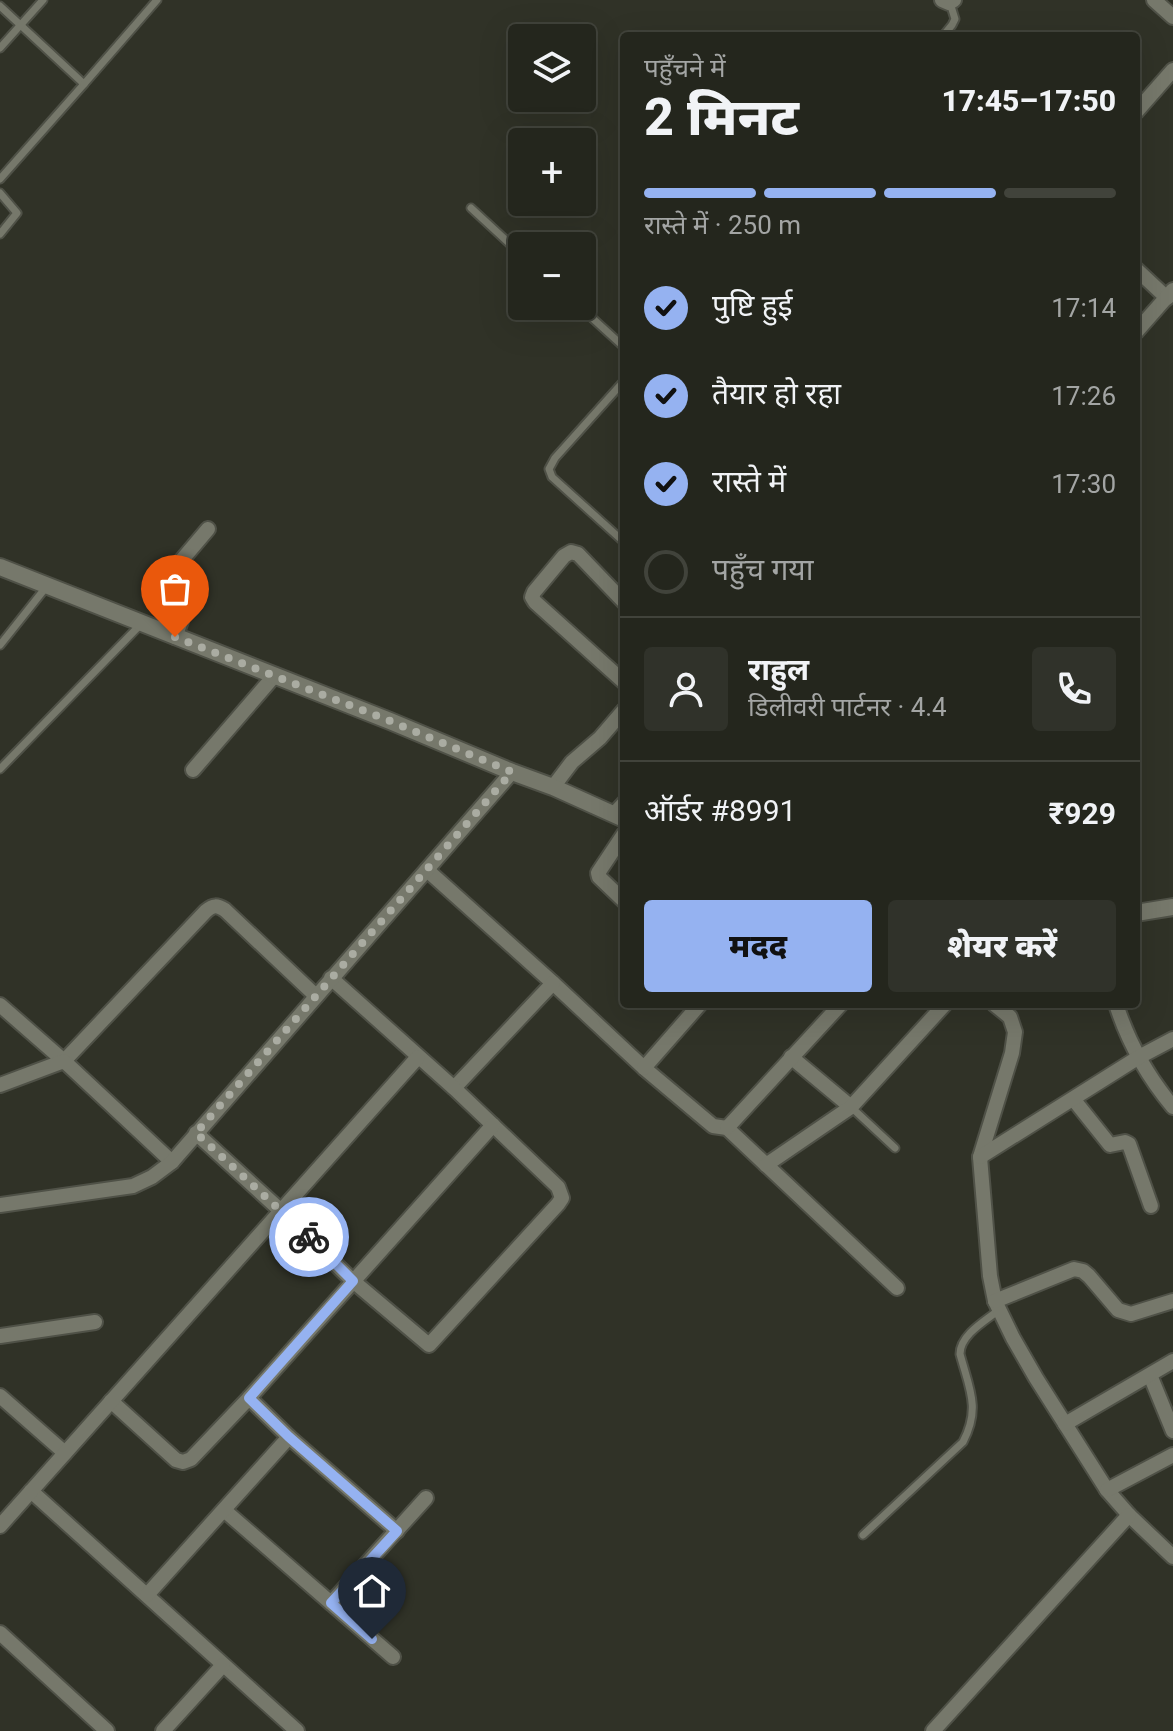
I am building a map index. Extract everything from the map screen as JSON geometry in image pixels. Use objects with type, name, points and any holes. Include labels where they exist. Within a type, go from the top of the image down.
[{"type":"street","points":[[1160,2],[1173,17]]},
{"type":"street","points":[[1140,107],[1173,70]]},
{"type":"street","points":[[1140,272],[1170,294],[1140,328]]},
{"type":"street","points":[[175,637],[181,618],[160,595],[159,587],[208,529]]},
{"type":"street","points":[[620,598],[578,554],[571,552],[564,556],[532,597],[620,678]]},
{"type":"street","points":[[0,567],[553,787],[617,816]]},
{"type":"street","points":[[193,770],[275,675]]},
{"type":"street","points":[[553,787],[572,762],[600,738],[620,715]]},
{"type":"street","points":[[0,1205],[133,1186],[172,1162],[512,772]]},
{"type":"street","points":[[620,840],[598,873],[620,897]]},
{"type":"street","points":[[427,870],[644,1068],[713,1126],[727,1128],[897,1288]]},
{"type":"street","points":[[0,1085],[64,1061],[213,906],[225,910],[316,996]]},
{"type":"street","points":[[1140,912],[1173,907]]},
{"type":"street","points":[[196,1133],[353,1281],[429,1345],[558,1204],[562,1198],[558,1187],[331,978]]},
{"type":"street","points":[[454,1088],[553,983]]},
{"type":"street","points":[[0,1005],[172,1162]]},
{"type":"street","points":[[644,1068],[696,1008]]},
{"type":"street","points":[[727,1128],[837,1008]]},
{"type":"street","points":[[766,1165],[851,1107],[941,1008]]},
{"type":"street","points":[[999,1008],[1010,1017],[1015,1032],[1012,1053],[980,1157],[990,1276],[997,1305],[1029,1365],[1107,1490],[1173,1557]]},
{"type":"street","points":[[1117,1008],[1139,1057],[1159,1091],[1173,1107]]},
{"type":"street","points":[[980,1157],[1173,1039]]},
{"type":"street","points":[[0,1526],[418,1057]]},
{"type":"street","points":[[791,1057],[851,1107]]},
{"type":"street","points":[[1074,1100],[1110,1145],[1125,1142],[1131,1146],[1151,1206]]},
{"type":"street","points":[[111,1401],[176,1460],[183,1462],[191,1459],[493,1125]]},
{"type":"street","points":[[997,1305],[1074,1269],[1089,1276],[1124,1313],[1131,1314],[1173,1301]]},
{"type":"street","points":[[0,1336],[95,1322]]},
{"type":"street","points":[[1065,1424],[1173,1361]]},
{"type":"street","points":[[1150,1375],[1173,1431]]},
{"type":"street","points":[[0,1396],[65,1453]]},
{"type":"street","points":[[249,1398],[397,1531]]},
{"type":"street","points":[[147,1595],[289,1437]]},
{"type":"street","points":[[1107,1490],[1173,1455]]},
{"type":"street","points":[[31,1491],[297,1731]]},
{"type":"street","points":[[331,1603],[426,1498]]},
{"type":"street","points":[[224,1510],[393,1657]]},
{"type":"street","points":[[933,1731],[1129,1515]]},
{"type":"street","points":[[0,1633],[107,1731]]},
{"type":"street","points":[[163,1731],[223,1665]]},
{"type":"lane","points":[[0,48],[43,0]]},
{"type":"lane","points":[[0,179],[157,0]]},
{"type":"lane","points":[[946,32],[955,19],[949,1]]},
{"type":"lane","points":[[0,6],[84,84]]},
{"type":"lane","points":[[0,193],[17,213],[0,234]]},
{"type":"lane","points":[[471,208],[508,242]]},
{"type":"lane","points":[[594,320],[620,343]]},
{"type":"lane","points":[[620,385],[555,458],[549,469],[552,477],[620,538]]},
{"type":"lane","points":[[0,645],[47,586]]},
{"type":"lane","points":[[0,769],[141,624]]},
{"type":"lane","points":[[851,1107],[895,1148]]},
{"type":"lane","points":[[863,1535],[963,1442],[970,1429],[973,1406],[960,1347],[997,1305]]},
{"type":"way so far","points":[[175,637],[512,772],[196,1133],[309,1237]]},
{"type":"route","points":[[309,1237],[353,1281],[249,1398],[397,1531],[331,1603],[372,1639]]}]
